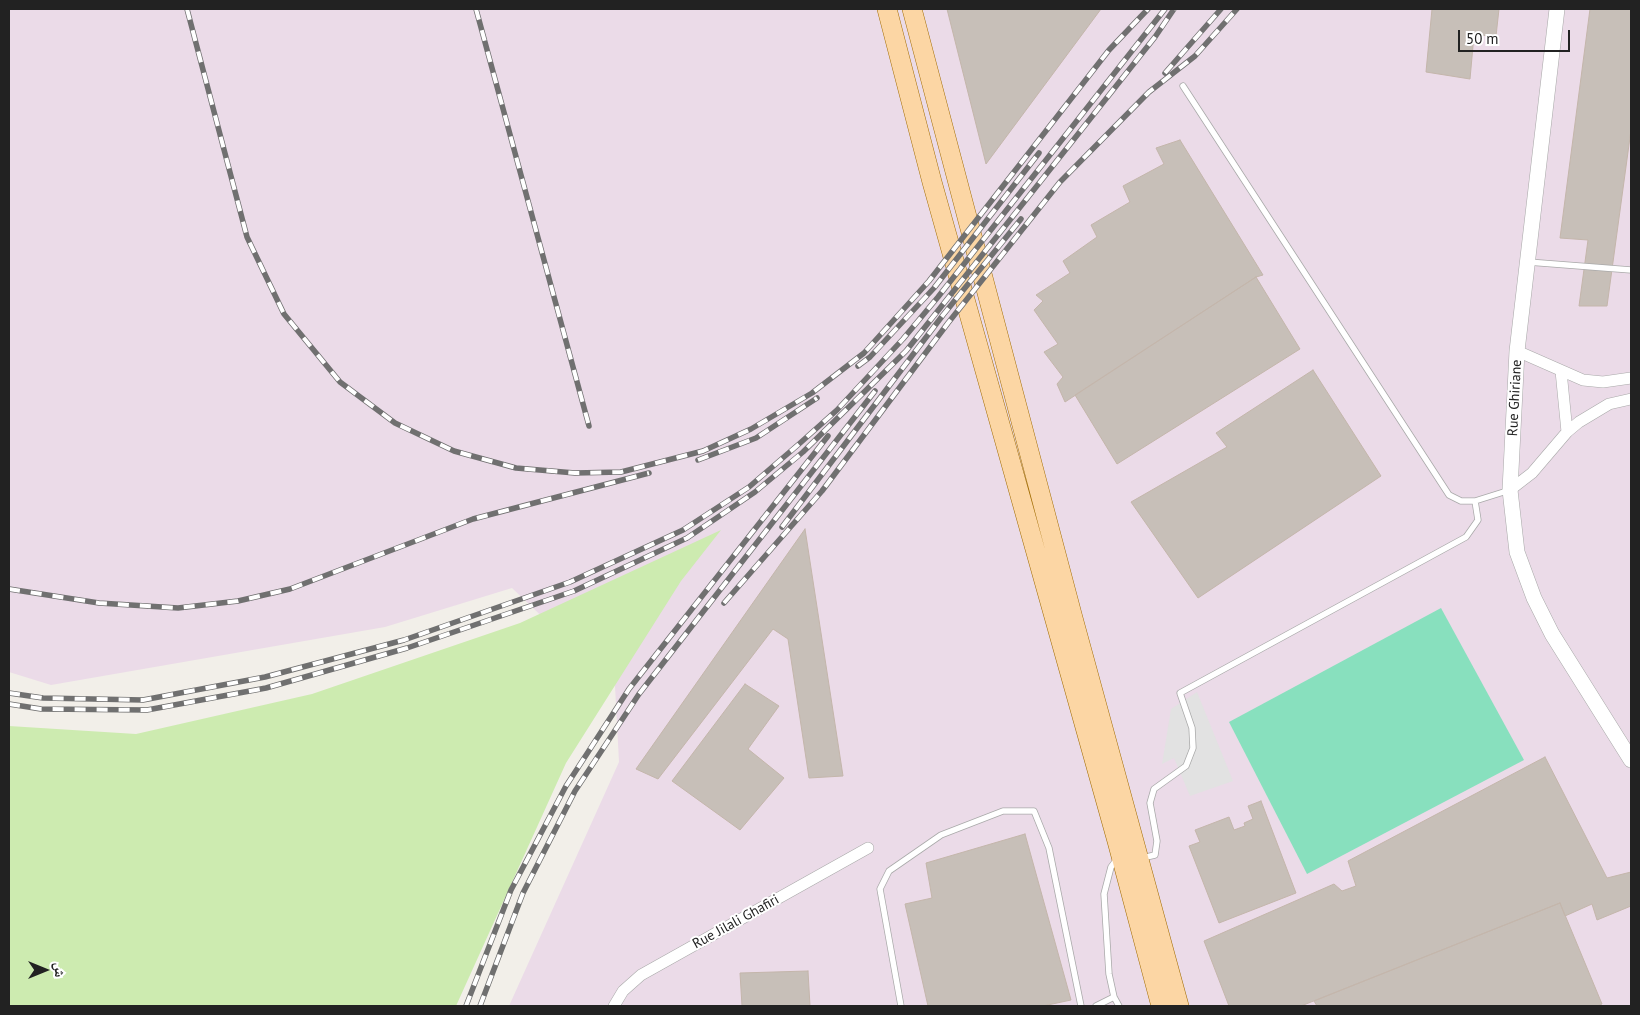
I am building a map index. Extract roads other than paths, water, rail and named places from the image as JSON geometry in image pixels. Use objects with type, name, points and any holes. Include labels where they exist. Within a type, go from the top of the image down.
[{"type":"main road","points":[[887,9],[1002,438],[1121,853],[1161,1006]]},
{"type":"main road","points":[[912,9],[1065,590],[1140,858],[1179,1006]]},
{"type":"street","name":"Rue Ghiriane","points":[[1557,9],[1517,351],[1510,490],[1517,552],[1534,598],[1552,634],[1631,760]]},
{"type":"street","points":[[1517,351],[1583,380],[1594,382],[1631,378]]},
{"type":"street","points":[[1561,371],[1567,432]]},
{"type":"street","points":[[1510,490],[1532,473],[1567,432],[1594,411],[1609,404],[1631,399]]},
{"type":"street","name":"Rue Jilali Ghafiri","points":[[614,1006],[623,990],[641,975],[868,848]]},
{"type":"lane","points":[[1183,86],[1449,495],[1461,501],[1475,501],[1510,490]]},
{"type":"lane","points":[[1528,262],[1631,270]]},
{"type":"lane","points":[[1140,858],[1154,855],[1157,841],[1150,803],[1154,789],[1186,766],[1193,748],[1192,728],[1180,693],[1466,536],[1478,520],[1475,501]]},
{"type":"lane","points":[[901,1006],[880,889],[889,871],[941,835],[1003,811],[1034,811],[1049,848],[1081,1006]]},
{"type":"lane","points":[[1119,1006],[1114,997],[1109,974],[1104,894],[1111,867],[1121,853]]},
{"type":"lane","points":[[1096,1006],[1114,997]]},
{"type":"railway","points":[[187,9],[247,237],[284,314],[340,382],[395,423],[454,451],[516,468],[575,473],[621,472],[703,451],[751,429],[812,393],[864,353],[929,281],[1109,50],[1148,9]]},
{"type":"railway","points":[[476,9],[589,426]]},
{"type":"railway","points":[[9,693],[43,698],[143,700],[265,677],[404,640],[570,582],[683,530],[749,487],[799,444],[837,410],[903,339],[1165,9]]},
{"type":"railway","points":[[9,704],[41,709],[147,710],[266,688],[407,648],[574,591],[687,538],[755,492],[803,452],[906,351],[1155,37],[1174,9]]},
{"type":"railway","points":[[1165,73],[1221,9]]},
{"type":"railway","points":[[724,603],[822,491],[948,323],[1060,182],[1149,92],[1195,56],[1237,9]]},
{"type":"railway","points":[[858,366],[870,357],[934,288],[1039,153]]},
{"type":"railway","points":[[782,527],[943,315],[1021,219]]},
{"type":"railway","points":[[480,1006],[523,893],[575,791],[639,694],[875,391]]},
{"type":"railway","points":[[698,460],[756,438],[817,398]]},
{"type":"railway","points":[[466,1006],[511,890],[566,786],[629,689],[828,436]]},
{"type":"railway","points":[[9,589],[99,603],[178,608],[238,601],[290,589],[473,519],[649,473]]}]
